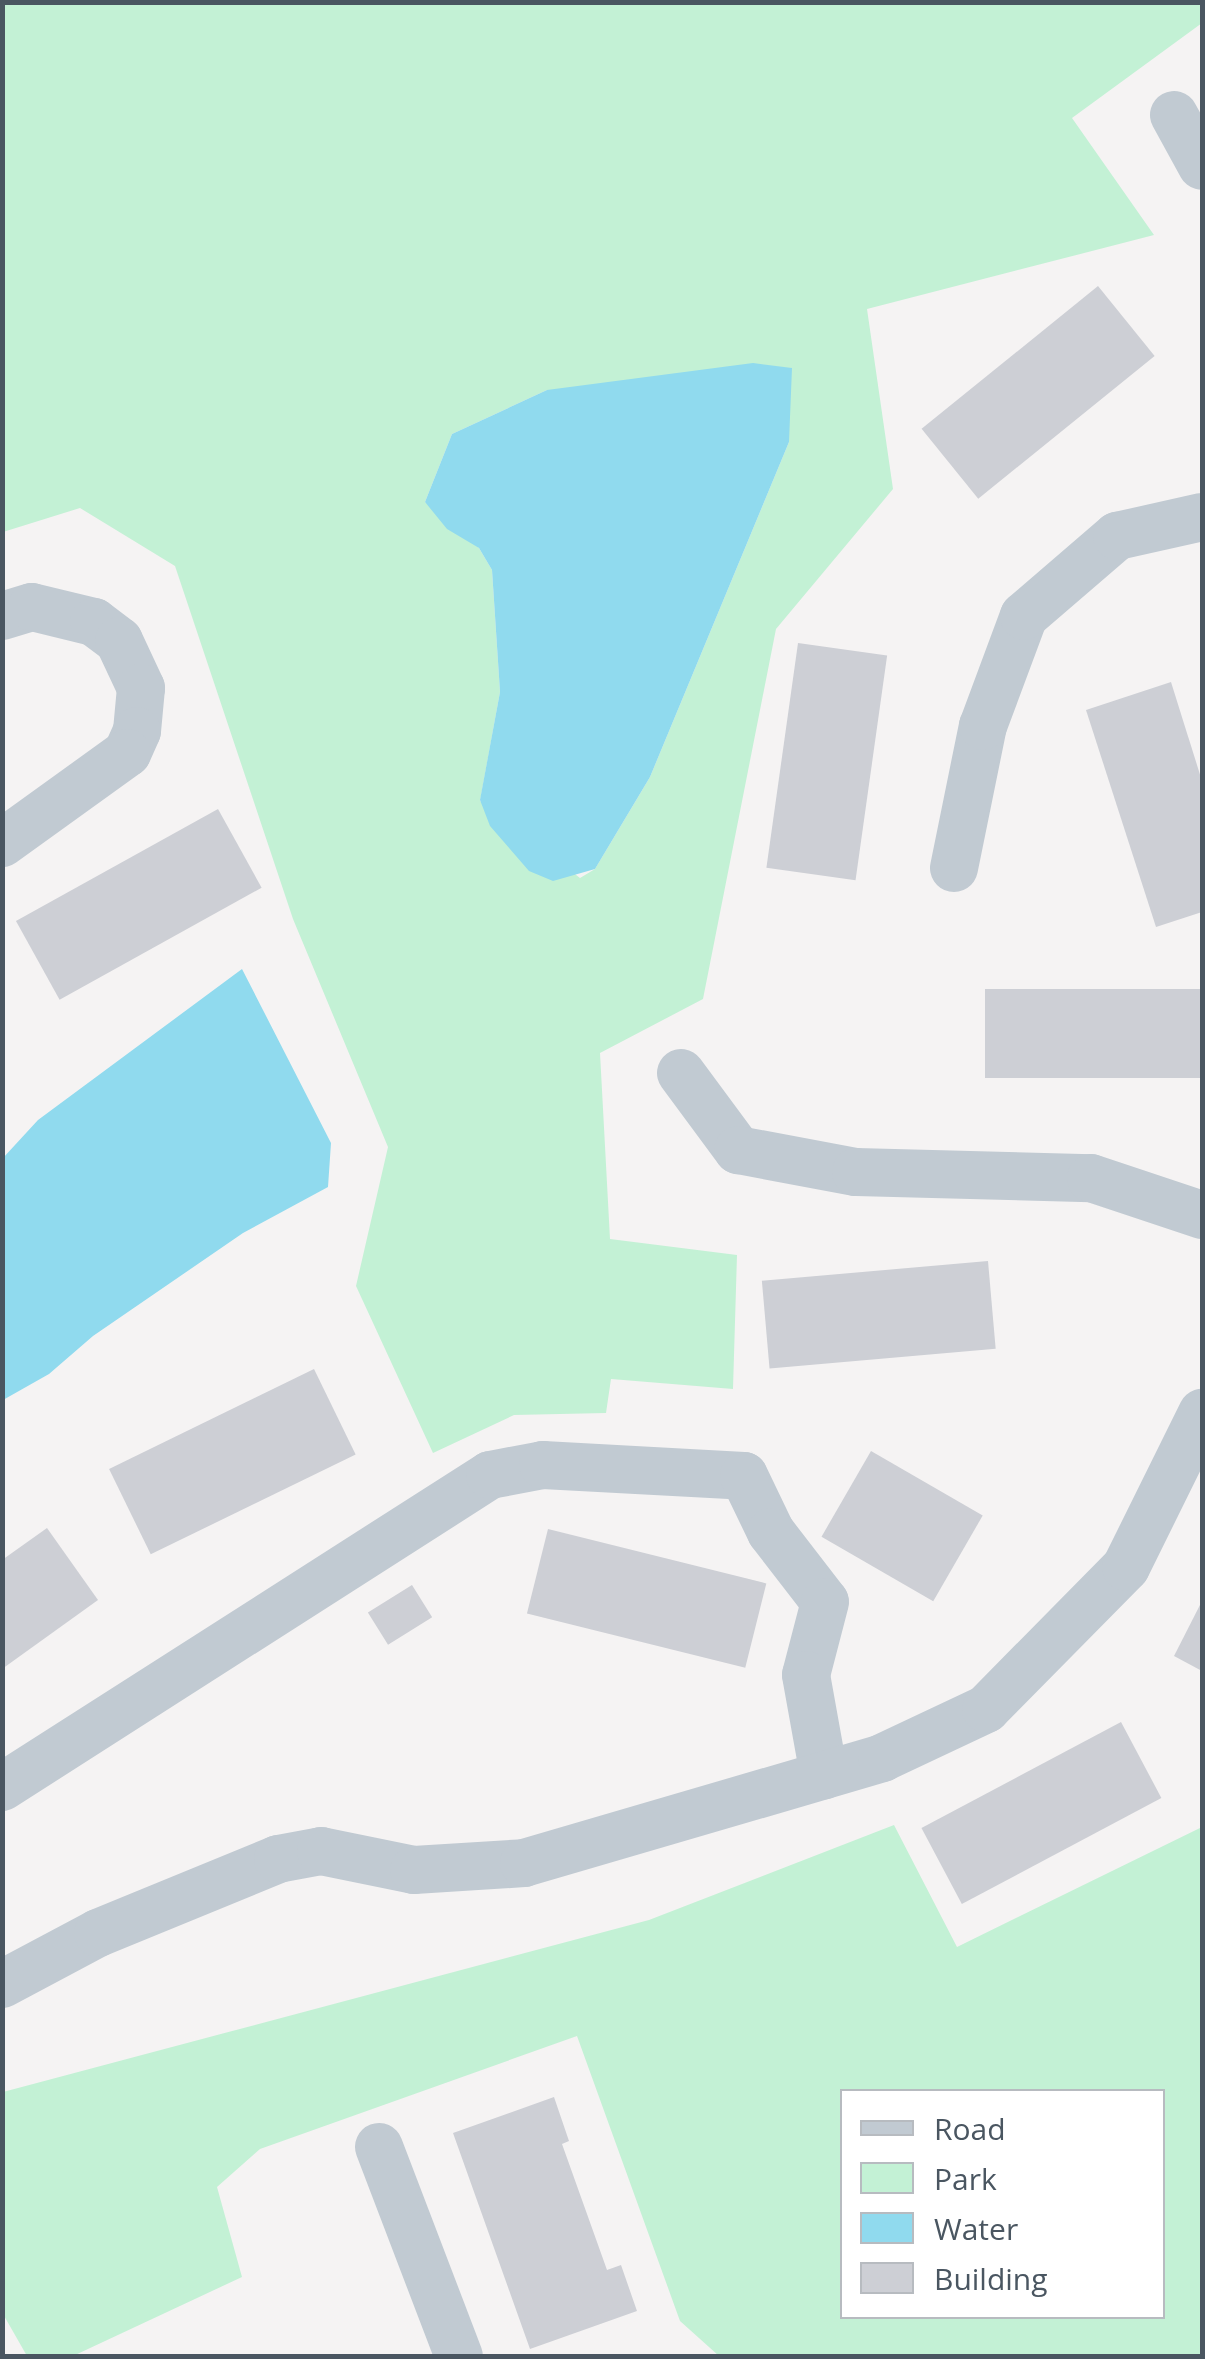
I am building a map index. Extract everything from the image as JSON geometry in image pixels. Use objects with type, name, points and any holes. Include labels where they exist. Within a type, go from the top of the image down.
[{"type":"street","points":[[1174,115],[1202,166]]},
{"type":"street","points":[[954,868],[983,726],[1024,616],[1117,536],[1202,517]]},
{"type":"street","points":[[2,616],[32,607],[94,622],[119,641],[141,688],[137,731],[127,753],[2,844]]},
{"type":"street","points":[[681,1073],[738,1150],[856,1172],[1091,1178],[1202,1216]]},
{"type":"street","points":[[2,1984],[98,1933],[278,1859],[321,1852],[414,1870],[524,1863],[882,1758],[986,1709],[1126,1567],[1202,1414]]},
{"type":"street","points":[[2,1787],[490,1475],[543,1465],[744,1476],[771,1532],[825,1602],[806,1675],[824,1776]]},
{"type":"street","points":[[379,2147],[459,2356]]},
{"type":"green space","points":[[3,3],[1202,3],[1202,23],[1072,118],[1154,235],[867,309],[893,489],[776,629],[703,999],[600,1053],[610,1239],[737,1255],[733,1389],[611,1379],[606,1413],[514,1415],[433,1453],[356,1286],[388,1147],[293,919],[175,566],[80,508],[3,532]],"holes":[[[547,390],[789,442],[650,777],[595,869],[580,878],[480,801],[500,692],[492,570],[479,548],[425,502],[452,434]]]},
{"type":"green space","points":[[894,1825],[957,1947],[1202,1827],[1202,2356],[719,2356],[680,2321],[577,2036],[260,2149],[217,2187],[242,2277],[73,2356],[27,2356],[3,2314],[3,2092],[649,1920]]},
{"type":"water","points":[[753,363],[792,368],[789,442],[650,777],[595,869],[553,881],[529,871],[490,826],[480,800],[500,692],[492,570],[479,548],[447,529],[425,502],[452,434],[547,390]]},
{"type":"water","points":[[242,969],[331,1143],[328,1187],[243,1233],[93,1336],[49,1374],[3,1400],[3,1158],[38,1120]]},
{"type":"building","points":[[1098,286],[1155,356],[978,499],[922,429]]},
{"type":"building","points":[[798,643],[887,656],[856,880],[766,868]]},
{"type":"building","points":[[1171,682],[1202,781],[1202,912],[1156,927],[1086,710]]},
{"type":"building","points":[[218,809],[262,888],[60,1000],[16,921]]},
{"type":"building","points":[[985,989],[1202,989],[1202,1078],[985,1078]]},
{"type":"building","points":[[988,1261],[996,1349],[770,1368],[762,1281]]},
{"type":"building","points":[[314,1369],[356,1454],[151,1554],[109,1469]]},
{"type":"building","points":[[871,1451],[983,1516],[933,1601],[822,1537]]},
{"type":"building","points":[[47,1528],[98,1600],[2,1669],[2,1560]]},
{"type":"building","points":[[548,1529],[766,1583],[745,1668],[527,1613]]},
{"type":"building","points":[[412,1585],[432,1617],[388,1645],[368,1613]]},
{"type":"building","points":[[1202,1601],[1202,1671],[1174,1656]]},
{"type":"building","points":[[1121,1722],[1161,1798],[962,1904],[921,1828]]},
{"type":"building","points":[[554,2097],[569,2141],[562,2144],[607,2270],[621,2265],[637,2311],[530,2349],[453,2133]]}]
